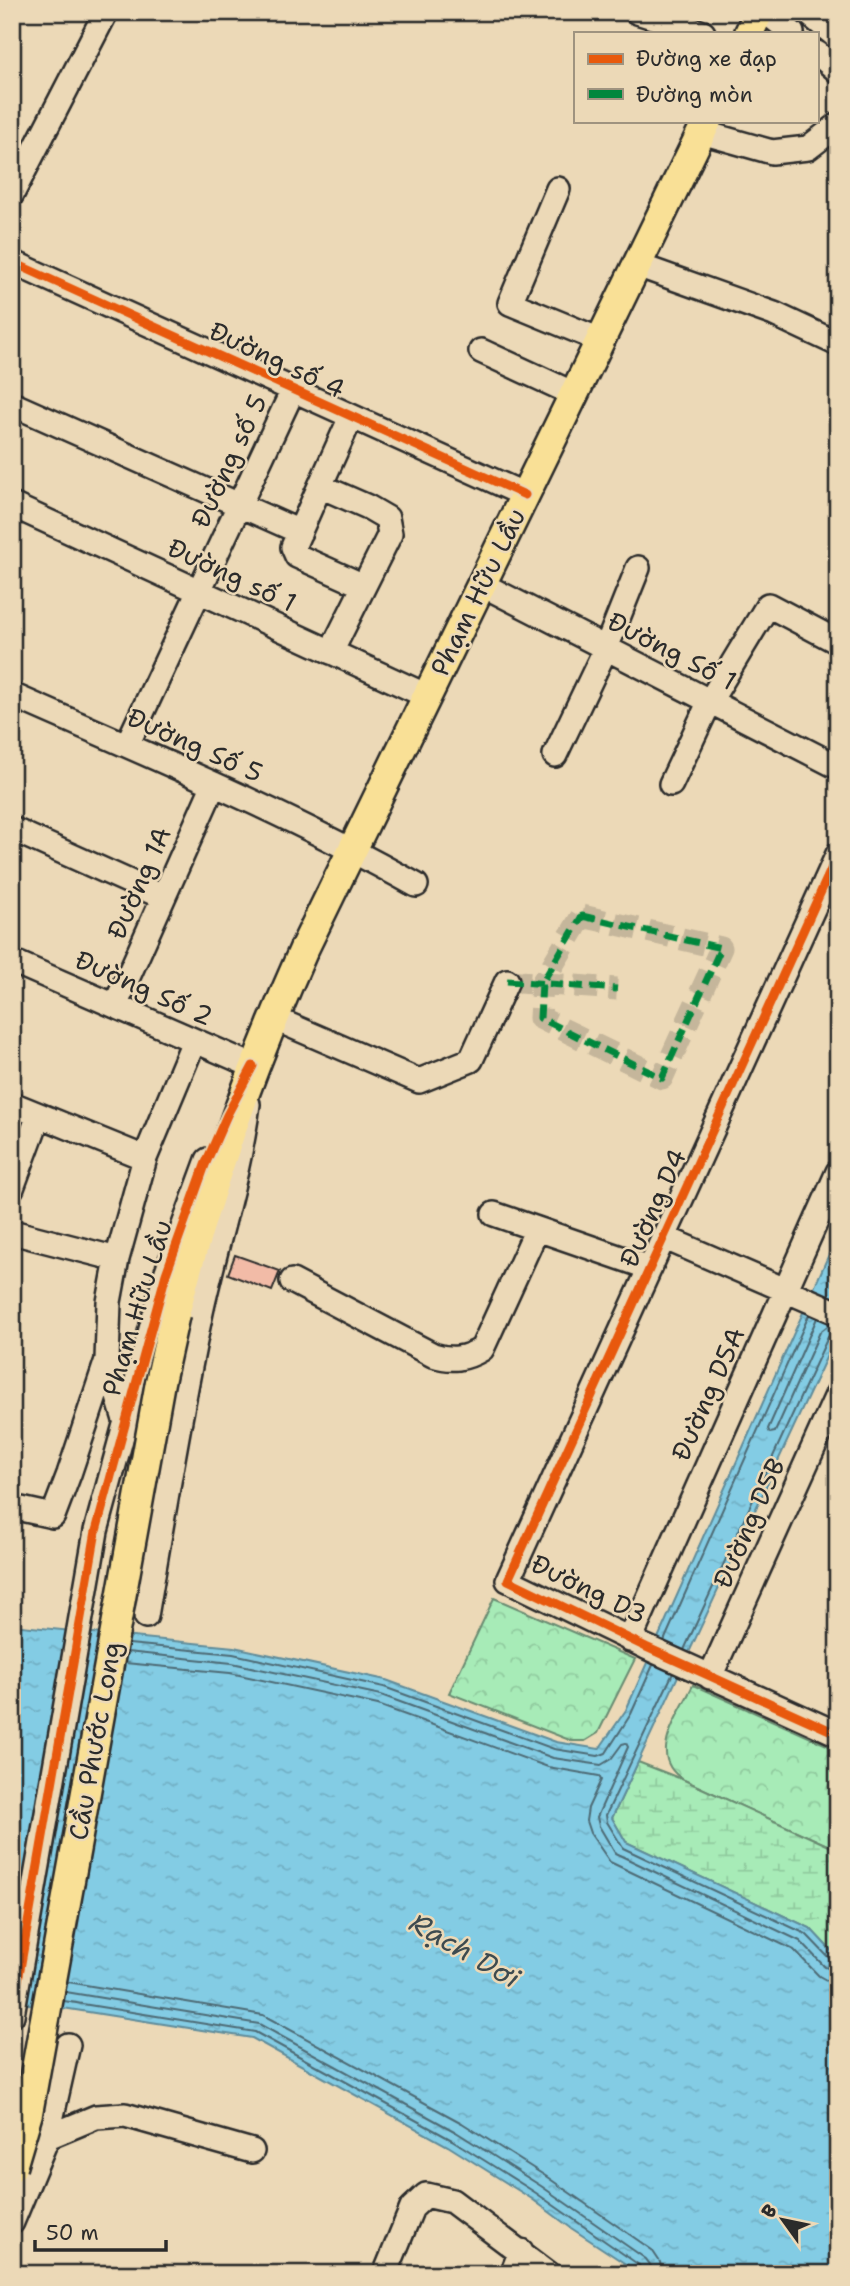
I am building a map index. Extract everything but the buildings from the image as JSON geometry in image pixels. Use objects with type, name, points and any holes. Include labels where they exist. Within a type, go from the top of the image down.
[{"type":"main road","points":[[749,32],[759,12]]},
{"type":"main road","name":"Phạm Hữu Lầu","points":[[175,1314],[211,1186],[253,1066],[273,1018],[704,127]]},
{"type":"main road","name":"Cầu Phước Long","points":[[12,2167],[28,2113],[160,1382],[175,1314]]},
{"type":"street","points":[[12,194],[106,12]]},
{"type":"street","points":[[637,12],[700,32]]},
{"type":"street","points":[[766,12],[791,32]]},
{"type":"street","points":[[807,12],[838,38]]},
{"type":"street","points":[[818,53],[838,71]]},
{"type":"street","points":[[704,127],[772,152],[808,148],[838,125]]},
{"type":"street","points":[[558,189],[510,303],[600,341]]},
{"type":"street","name":"Đường số 4","points":[[12,262],[525,495]]},
{"type":"street","points":[[637,265],[774,314],[838,344]]},
{"type":"street","points":[[481,351],[574,394]]},
{"type":"street","name":"Đường số 5","points":[[127,746],[293,390]]},
{"type":"street","points":[[12,404],[300,532]]},
{"type":"street","points":[[351,417],[293,547],[297,556],[364,586]]},
{"type":"street","points":[[320,486],[368,507],[387,519],[390,534],[331,652]]},
{"type":"street","name":"Đường số 1","points":[[12,506],[428,695]]},
{"type":"street","points":[[555,755],[606,648],[638,568]]},
{"type":"street","name":"Đường Số 1","points":[[481,584],[838,767]]},
{"type":"street","points":[[671,784],[710,701],[768,605],[838,642]]},
{"type":"street","name":"Đường Số 5","points":[[12,695],[353,849],[416,884]]},
{"type":"street","name":"Đường 1A","points":[[115,1006],[214,784]]},
{"type":"street","points":[[12,829],[163,897]]},
{"type":"street","name":"Đường D4","points":[[508,1580],[838,854]]},
{"type":"street","name":"Đường Số 2","points":[[12,961],[253,1066]]},
{"type":"street","points":[[273,1018],[419,1081],[471,1060],[507,981]]},
{"type":"street","points":[[12,1507],[53,1516],[107,1360],[109,1302],[117,1259],[145,1158],[194,1041]]},
{"type":"street","name":"Phạm Hữu Lầu","points":[[97,1526],[166,1273],[227,1115],[253,1066]]},
{"type":"street","name":"Phạm Hữu Lầu","points":[[146,1616],[199,1321],[243,1143],[253,1066]]},
{"type":"street","points":[[12,1104],[145,1158]]},
{"type":"street","points":[[12,1188],[39,1115]]},
{"type":"street","name":"Đường D5A","points":[[638,1644],[796,1294],[838,1172]]},
{"type":"street","points":[[494,1214],[650,1268]]},
{"type":"street","points":[[292,1281],[433,1355],[458,1359],[471,1356],[482,1349],[537,1229]]},
{"type":"street","points":[[12,1232],[117,1259]]},
{"type":"street","points":[[663,1237],[838,1313]]},
{"type":"street","points":[[107,1360],[125,1421]]},
{"type":"street","name":"Đường D5B","points":[[703,1673],[838,1393]]},
{"type":"street","points":[[97,1526],[161,1531]]},
{"type":"street","name":"Cầu Phước Long","points":[[12,2015],[97,1526]]},
{"type":"street","name":"Đường D3","points":[[508,1580],[703,1673]]},
{"type":"street","points":[[703,1673],[836,1729]]},
{"type":"street","points":[[12,2222],[47,2138],[68,2045]]},
{"type":"street","points":[[12,2152],[96,2117],[125,2115],[252,2151]]},
{"type":"street","points":[[385,2274],[412,2208],[426,2194],[452,2201],[549,2274]]},
{"type":"street","points":[[512,2274],[521,2251]]},
{"type":"green space","points":[[494,1598],[635,1659],[598,1733],[585,1741],[572,1741],[449,1693]]},
{"type":"green space","points":[[693,1685],[838,1750],[838,1850],[684,1780],[673,1771],[667,1760],[666,1748],[674,1723]]},
{"type":"green space","points":[[638,1762],[838,1850],[838,1958],[810,1928],[626,1842],[612,1818]]},
{"type":"water","name":"Rạch Dơi","points":[[838,1234],[838,1332],[612,1818],[626,1842],[810,1928],[838,1958],[838,2274],[641,2274],[532,2199],[448,2146],[252,2038],[44,2005],[12,2003],[12,1625],[234,1647],[386,1680],[556,1742],[599,1749],[626,1710]]},
{"type":"tunnel","points":[[582,916],[721,948],[662,1078],[540,1018],[542,983],[582,916]]},
{"type":"tunnel","points":[[507,981],[617,989]]},
{"type":"marked path","points":[[582,916],[721,948],[662,1078],[540,1018],[542,983],[582,916]]},
{"type":"marked path","points":[[507,981],[617,989]]},
{"type":"cycle path","points":[[12,262],[525,495]]},
{"type":"cycle path","points":[[838,854],[508,1580],[646,1647],[838,1734]]},
{"type":"cycle path","points":[[12,2015],[96,1531],[166,1274],[205,1165],[253,1066]]}]
